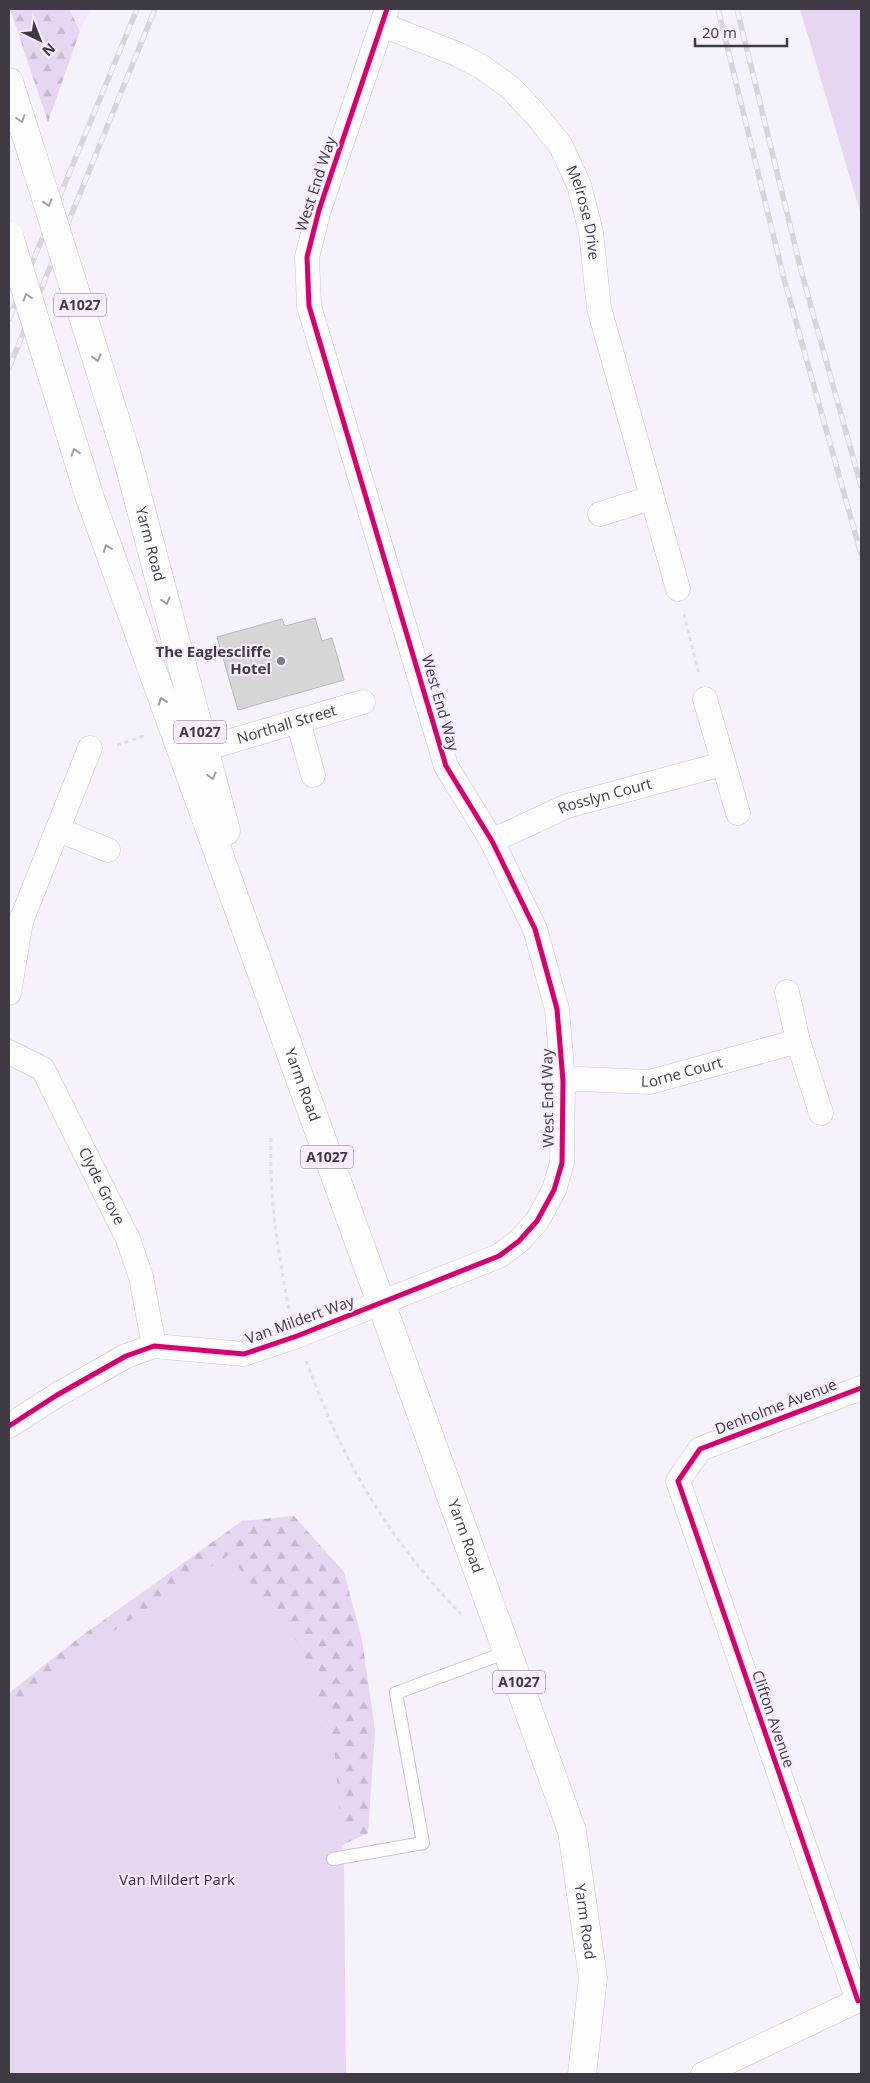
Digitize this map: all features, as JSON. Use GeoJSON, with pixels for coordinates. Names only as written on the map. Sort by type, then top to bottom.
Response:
{"type":"FeatureCollection","features":[{"type":"Feature","properties":{"kind":"main road","name":"Yarm Road"},"geometry":{"type":"LineString","coordinates":[[9,82],[126,453],[193,752]]}},
{"type":"Feature","properties":{"kind":"main road","name":"Yarm Road"},"geometry":{"type":"LineString","coordinates":[[9,236],[90,498],[193,752],[274,1010],[572,1831],[593,1978],[582,2074]]}},
{"type":"Feature","properties":{"kind":"street","name":"Melrose Drive"},"geometry":{"type":"LineString","coordinates":[[384,17],[482,67],[511,88],[561,146],[579,185],[591,232],[599,308],[678,589]]}},
{"type":"Feature","properties":{"kind":"street","name":"West End Way"},"geometry":{"type":"LineString","coordinates":[[380,1304],[499,1256],[519,1241],[538,1221],[554,1190],[562,1163],[564,1081],[556,1009],[535,929],[492,841],[446,766],[309,306],[307,258],[319,210],[384,17]]}},
{"type":"Feature","properties":{"kind":"street"},"geometry":{"type":"LineString","coordinates":[[600,514],[651,498]]}},
{"type":"Feature","properties":{"kind":"street"},"geometry":{"type":"LineString","coordinates":[[705,699],[738,814]]}},
{"type":"Feature","properties":{"kind":"street","name":"Northall Street"},"geometry":{"type":"LineString","coordinates":[[193,752],[363,702]]}},
{"type":"Feature","properties":{"kind":"street"},"geometry":{"type":"LineString","coordinates":[[298,721],[313,775]]}},
{"type":"Feature","properties":{"kind":"street"},"geometry":{"type":"LineString","coordinates":[[9,993],[21,921],[59,830],[100,747]]}},
{"type":"Feature","properties":{"kind":"street","name":"Rosslyn Court"},"geometry":{"type":"LineString","coordinates":[[492,841],[567,806],[723,764]]}},
{"type":"Feature","properties":{"kind":"street"},"geometry":{"type":"LineString","coordinates":[[59,830],[108,850]]}},
{"type":"Feature","properties":{"kind":"street"},"geometry":{"type":"LineString","coordinates":[[787,992],[798,1041],[821,1113]]}},
{"type":"Feature","properties":{"kind":"street","name":"Lorne Court"},"geometry":{"type":"LineString","coordinates":[[564,1081],[580,1079],[650,1082],[798,1041]]}},
{"type":"Feature","properties":{"kind":"street","name":"Clyde Grove"},"geometry":{"type":"LineString","coordinates":[[9,1052],[43,1069],[128,1239],[141,1277],[154,1346]]}},
{"type":"Feature","properties":{"kind":"street","name":"Van Mildert Way"},"geometry":{"type":"LineString","coordinates":[[9,1426],[57,1395],[126,1356],[154,1346],[244,1354],[380,1304]]}},
{"type":"Feature","properties":{"kind":"street","name":"Denholme Avenue"},"geometry":{"type":"LineString","coordinates":[[700,1449],[861,1388]]}},
{"type":"Feature","properties":{"kind":"street","name":"Clifton Avenue"},"geometry":{"type":"LineString","coordinates":[[700,1449],[678,1481],[859,2000]]}},
{"type":"Feature","properties":{"kind":"street"},"geometry":{"type":"LineString","coordinates":[[703,2074],[859,2000]]}},
{"type":"Feature","properties":{"kind":"lane"},"geometry":{"type":"LineString","coordinates":[[333,1859],[424,1843],[396,1692],[508,1652]]}},
{"type":"Feature","properties":{"kind":"path"},"geometry":{"type":"LineString","coordinates":[[678,589],[705,699]]}},
{"type":"Feature","properties":{"kind":"path"},"geometry":{"type":"LineString","coordinates":[[100,747],[146,736]]}},
{"type":"Feature","properties":{"kind":"path"},"geometry":{"type":"LineString","coordinates":[[271,1138],[270,1182],[275,1233],[290,1318]]}},
{"type":"Feature","properties":{"kind":"path"},"geometry":{"type":"LineString","coordinates":[[304,1356],[340,1442],[363,1486],[419,1567],[465,1618]]}},
{"type":"Feature","properties":{"kind":"shaded area"},"geometry":{"type":"Polygon","coordinates":[[[69,9],[90,9],[80,31],[69,9]]]}},
{"type":"Feature","properties":{"kind":"green space"},"geometry":{"type":"Polygon","coordinates":[[[10,9],[69,9],[80,31],[48,122],[10,9]]]}},
{"type":"Feature","properties":{"kind":"green space"},"geometry":{"type":"Polygon","coordinates":[[[800,9],[861,9],[861,215],[800,9]]]}},
{"type":"Feature","properties":{"kind":"green space"},"geometry":{"type":"Polygon","coordinates":[[[294,1516],[344,1572],[362,1640],[375,1730],[368,1833],[330,1851],[9,1747],[9,1693],[80,1637],[242,1521],[294,1516]]]}},
{"type":"Feature","properties":{"kind":"green space","name":"Van Mildert Park"},"geometry":{"type":"Polygon","coordinates":[[[229,1555],[303,1650],[334,1744],[344,1868],[346,2074],[9,2074],[9,1707],[95,1643],[229,1555]]]}},
{"type":"Feature","properties":{"kind":"building","name":"The Eaglescliffe Hotel"},"geometry":{"type":"Polygon","coordinates":[[[315,618],[322,641],[332,638],[344,680],[238,710],[217,637],[282,619],[285,626],[315,618]]]}},
{"type":"Feature","properties":{"kind":"railway"},"geometry":{"type":"LineString","coordinates":[[9,319],[137,9]]}},
{"type":"Feature","properties":{"kind":"railway"},"geometry":{"type":"LineString","coordinates":[[9,368],[155,9]]}},
{"type":"Feature","properties":{"kind":"railway"},"geometry":{"type":"LineString","coordinates":[[718,9],[784,279],[861,554]]}},
{"type":"Feature","properties":{"kind":"railway"},"geometry":{"type":"LineString","coordinates":[[737,9],[802,274],[861,486]]}},
{"type":"Feature","properties":{"kind":"cycle path"},"geometry":{"type":"LineString","coordinates":[[9,1426],[57,1395],[126,1356],[154,1346],[244,1354],[297,1336],[499,1256],[519,1241],[537,1221],[554,1190],[562,1163],[563,1081],[557,1009],[535,929],[492,841],[446,766],[309,306],[307,257],[319,210],[387,9]]}},
{"type":"Feature","properties":{"kind":"cycle path"},"geometry":{"type":"LineString","coordinates":[[858,2001],[678,1481],[700,1449],[861,1388]]}},
{"type":"Feature","properties":{"kind":"place","name":"The Eaglescliffe Hotel"},"geometry":{"type":"Point","coordinates":[281,661]}}]}
